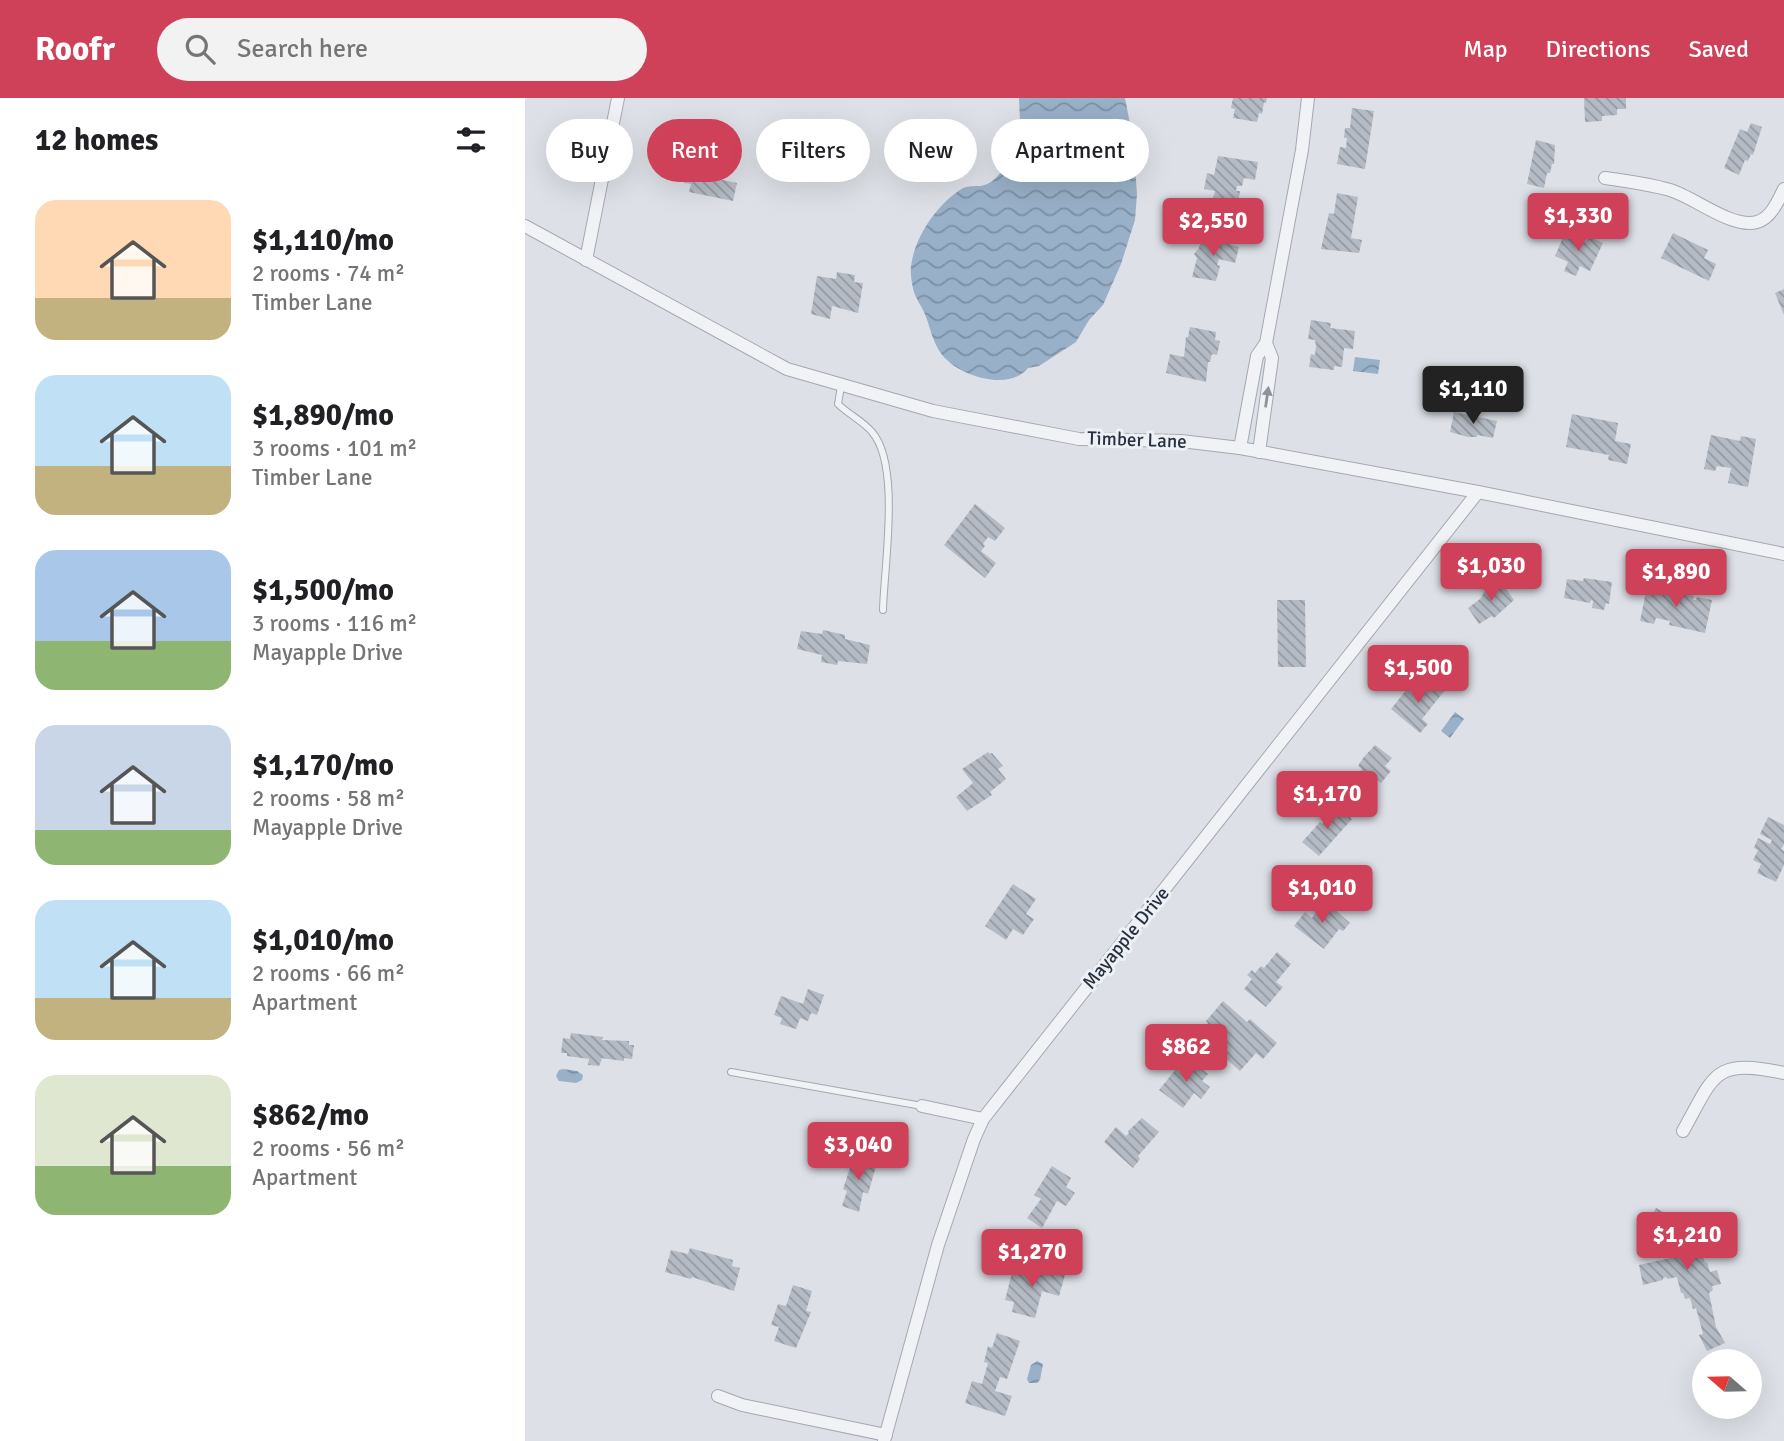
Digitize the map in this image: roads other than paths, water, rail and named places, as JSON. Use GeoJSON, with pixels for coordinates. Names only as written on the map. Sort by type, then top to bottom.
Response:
{"type":"FeatureCollection","features":[{"type":"Feature","properties":{"kind":"street"},"geometry":{"type":"LineString","coordinates":[[586,260],[618,98]]}},
{"type":"Feature","properties":{"kind":"street"},"geometry":{"type":"LineString","coordinates":[[1240,448],[1257,356],[1266,343],[1302,150],[1308,98]]}},
{"type":"Feature","properties":{"kind":"street"},"geometry":{"type":"LineString","coordinates":[[1605,178],[1672,191],[1724,216],[1748,223],[1757,222],[1771,213],[1784,189]]}},
{"type":"Feature","properties":{"kind":"street","name":"Timber Lane"},"geometry":{"type":"LineString","coordinates":[[525,226],[787,369],[933,411],[1079,439],[1181,441],[1240,448],[1478,492],[1784,554]]}},
{"type":"Feature","properties":{"kind":"street"},"geometry":{"type":"LineString","coordinates":[[1259,452],[1272,358],[1266,343]]}},
{"type":"Feature","properties":{"kind":"street","name":"Mayapple Drive"},"geometry":{"type":"LineString","coordinates":[[885,1438],[938,1245],[983,1119],[1478,492]]}},
{"type":"Feature","properties":{"kind":"street"},"geometry":{"type":"LineString","coordinates":[[1683,1131],[1711,1080],[1727,1069],[1752,1066],[1784,1073]]}},
{"type":"Feature","properties":{"kind":"street"},"geometry":{"type":"LineString","coordinates":[[922,1105],[983,1119]]}},
{"type":"Feature","properties":{"kind":"street"},"geometry":{"type":"LineString","coordinates":[[718,1396],[742,1405],[885,1438]]}},
{"type":"Feature","properties":{"kind":"lane"},"geometry":{"type":"LineString","coordinates":[[841,386],[838,404],[872,432],[882,453],[888,480],[883,610]]}},
{"type":"Feature","properties":{"kind":"lane"},"geometry":{"type":"LineString","coordinates":[[731,1072],[922,1105]]}},
{"type":"Feature","properties":{"kind":"water"},"geometry":{"type":"Polygon","coordinates":[[[1019,98],[1125,98],[1129,119],[1020,119],[1019,98]]]}},
{"type":"Feature","properties":{"kind":"water"},"geometry":{"type":"Polygon","coordinates":[[[1136,182],[1137,194],[1135,220],[1121,264],[1103,305],[1089,320],[1076,342],[1039,366],[1028,368],[1010,379],[999,380],[963,371],[942,354],[915,295],[911,269],[922,232],[944,203],[963,188],[989,183],[1136,182]]]}},
{"type":"Feature","properties":{"kind":"water"},"geometry":{"type":"Polygon","coordinates":[[[1355,357],[1380,360],[1378,374],[1353,371],[1355,357]]]}},
{"type":"Feature","properties":{"kind":"water"},"geometry":{"type":"Polygon","coordinates":[[[1455,712],[1464,719],[1450,738],[1441,731],[1455,712]]]}},
{"type":"Feature","properties":{"kind":"water"},"geometry":{"type":"Polygon","coordinates":[[[559,1070],[577,1071],[583,1075],[582,1080],[576,1083],[559,1081],[556,1076],[559,1070]]]}},
{"type":"Feature","properties":{"kind":"water"},"geometry":{"type":"Polygon","coordinates":[[[1037,1361],[1043,1364],[1040,1380],[1037,1383],[1029,1383],[1027,1379],[1031,1365],[1037,1361]]]}}]}
